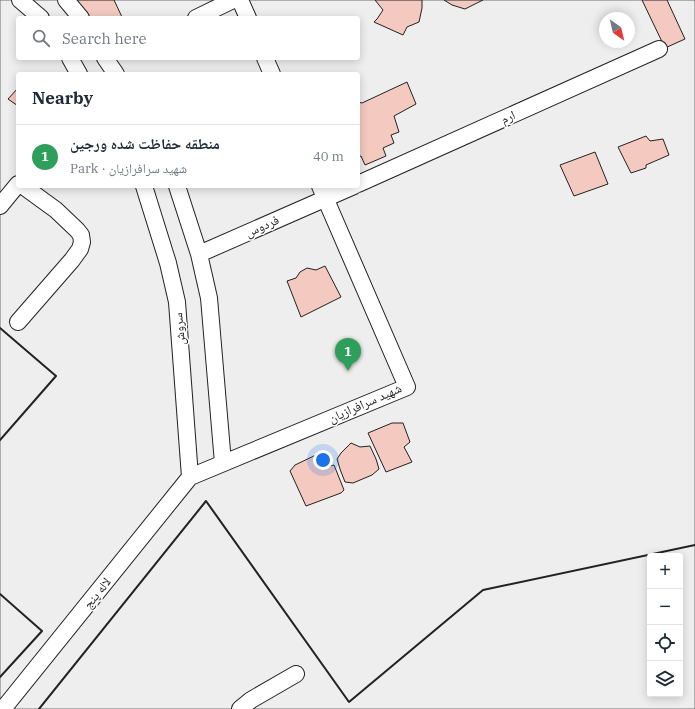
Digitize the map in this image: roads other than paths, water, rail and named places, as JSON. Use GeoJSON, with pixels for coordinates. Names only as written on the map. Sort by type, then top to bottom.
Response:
{"type":"FeatureCollection","features":[{"type":"Feature","properties":{"kind":"street"},"geometry":{"type":"LineString","coordinates":[[20,0],[39,16]]}},
{"type":"Feature","properties":{"kind":"street"},"geometry":{"type":"LineString","coordinates":[[66,0],[78,16]]}},
{"type":"Feature","properties":{"kind":"street"},"geometry":{"type":"LineString","coordinates":[[200,16],[233,0]]}},
{"type":"Feature","properties":{"kind":"street"},"geometry":{"type":"LineString","coordinates":[[240,0],[247,16]]}},
{"type":"Feature","properties":{"kind":"street","name":"ارم"},"geometry":{"type":"LineString","coordinates":[[360,183],[658,49]]}},
{"type":"Feature","properties":{"kind":"street"},"geometry":{"type":"LineString","coordinates":[[71,60],[78,72]]}},
{"type":"Feature","properties":{"kind":"street"},"geometry":{"type":"LineString","coordinates":[[266,60],[271,72]]}},
{"type":"Feature","properties":{"kind":"street"},"geometry":{"type":"LineString","coordinates":[[0,206],[16,186]]}},
{"type":"Feature","properties":{"kind":"street"},"geometry":{"type":"LineString","coordinates":[[18,322],[72,260],[80,249],[82,242],[81,235],[77,230],[56,210],[26,188]]}},
{"type":"Feature","properties":{"kind":"street","name":"سروش"},"geometry":{"type":"LineString","coordinates":[[145,188],[168,263],[176,302],[190,477]]}},
{"type":"Feature","properties":{"kind":"street"},"geometry":{"type":"LineString","coordinates":[[178,188],[199,254],[209,298],[223,463]]}},
{"type":"Feature","properties":{"kind":"street"},"geometry":{"type":"LineString","coordinates":[[323,192],[344,188]]}},
{"type":"Feature","properties":{"kind":"street","name":"شهید سرافرازیان"},"geometry":{"type":"LineString","coordinates":[[190,477],[407,387],[323,192]]}},
{"type":"Feature","properties":{"kind":"street","name":"فردوس"},"geometry":{"type":"LineString","coordinates":[[199,254],[323,192]]}},
{"type":"Feature","properties":{"kind":"street","name":"لاله پنج"},"geometry":{"type":"LineString","coordinates":[[3,709],[190,477]]}},
{"type":"Feature","properties":{"kind":"street"},"geometry":{"type":"LineString","coordinates":[[240,709],[252,700],[296,674]]}},
{"type":"Feature","properties":{"kind":"place","name":"منطقه حفاظت شده ورجین"},"geometry":{"type":"Point","coordinates":[348,371]}}]}
